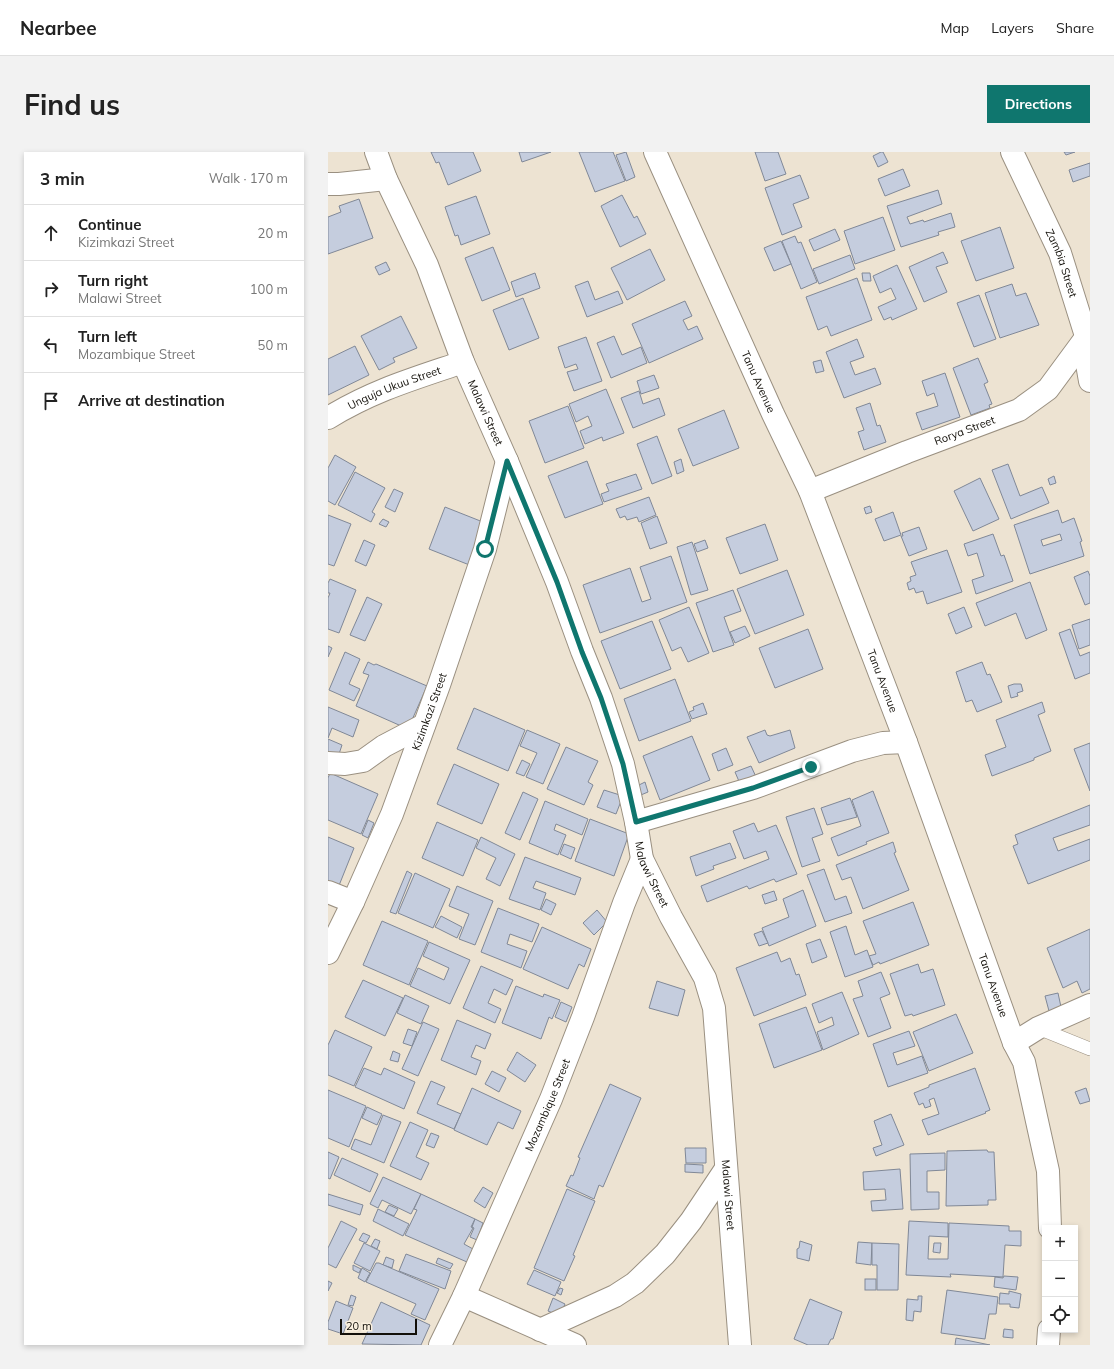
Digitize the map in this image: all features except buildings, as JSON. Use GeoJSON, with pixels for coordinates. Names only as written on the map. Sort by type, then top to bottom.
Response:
{"type":"FeatureCollection","features":[{"type":"Feature","properties":{"kind":"street","name":"Malawi Street"},"geometry":{"type":"LineString","coordinates":[[376,152],[386,178],[427,265],[463,362],[507,461],[557,582],[582,652],[601,698],[623,764],[636,822],[642,859],[658,893],[706,978],[714,1008],[725,1170],[740,1345]]}},
{"type":"Feature","properties":{"kind":"street","name":"Tanu Avenue"},"geometry":{"type":"LineString","coordinates":[[655,152],[773,414],[810,491],[906,742],[1014,1043],[1024,1062],[1048,1170],[1050,1225]]}},
{"type":"Feature","properties":{"kind":"street","name":"Zambia Street"},"geometry":{"type":"LineString","coordinates":[[1012,152],[1060,253],[1088,334],[1086,358],[1090,381]]}},
{"type":"Feature","properties":{"kind":"street"},"geometry":{"type":"LineString","coordinates":[[328,184],[386,178]]}},
{"type":"Feature","properties":{"kind":"street","name":"Rorya Street"},"geometry":{"type":"LineString","coordinates":[[810,491],[907,452],[1019,410],[1048,389],[1088,334]]}},
{"type":"Feature","properties":{"kind":"street","name":"Unguja Ukuu Street"},"geometry":{"type":"LineString","coordinates":[[328,418],[352,403],[373,393],[406,380],[463,362]]}},
{"type":"Feature","properties":{"kind":"street","name":"Kizimkazi Street"},"geometry":{"type":"LineString","coordinates":[[328,954],[392,814],[485,549],[507,461]]}},
{"type":"Feature","properties":{"kind":"street"},"geometry":{"type":"LineString","coordinates":[[328,763],[345,764],[363,761],[384,746],[424,725]]}},
{"type":"Feature","properties":{"kind":"street"},"geometry":{"type":"LineString","coordinates":[[636,822],[766,784],[852,751],[883,743],[906,742]]}},
{"type":"Feature","properties":{"kind":"street","name":"Mozambique Street"},"geometry":{"type":"LineString","coordinates":[[440,1345],[464,1296],[551,1099],[583,1017],[624,903],[642,859]]}},
{"type":"Feature","properties":{"kind":"street"},"geometry":{"type":"LineString","coordinates":[[328,892],[353,902]]}},
{"type":"Feature","properties":{"kind":"street"},"geometry":{"type":"LineString","coordinates":[[1014,1043],[1038,1028],[1090,1005]]}},
{"type":"Feature","properties":{"kind":"street"},"geometry":{"type":"LineString","coordinates":[[540,1330],[615,1296],[636,1283],[665,1254],[691,1221],[725,1170]]}},
{"type":"Feature","properties":{"kind":"street"},"geometry":{"type":"LineString","coordinates":[[464,1296],[575,1345]]}},
{"type":"Feature","properties":{"kind":"street"},"geometry":{"type":"LineString","coordinates":[[1048,1345],[1049,1333]]}},
{"type":"Feature","properties":{"kind":"lane"},"geometry":{"type":"LineString","coordinates":[[1038,1028],[1090,1049]]}},
{"type":"Feature","properties":{"kind":"route"},"geometry":{"type":"LineString","coordinates":[[485,549],[507,461],[557,582],[582,652],[601,698],[623,764],[636,822],[753,788],[811,767]]}}]}
